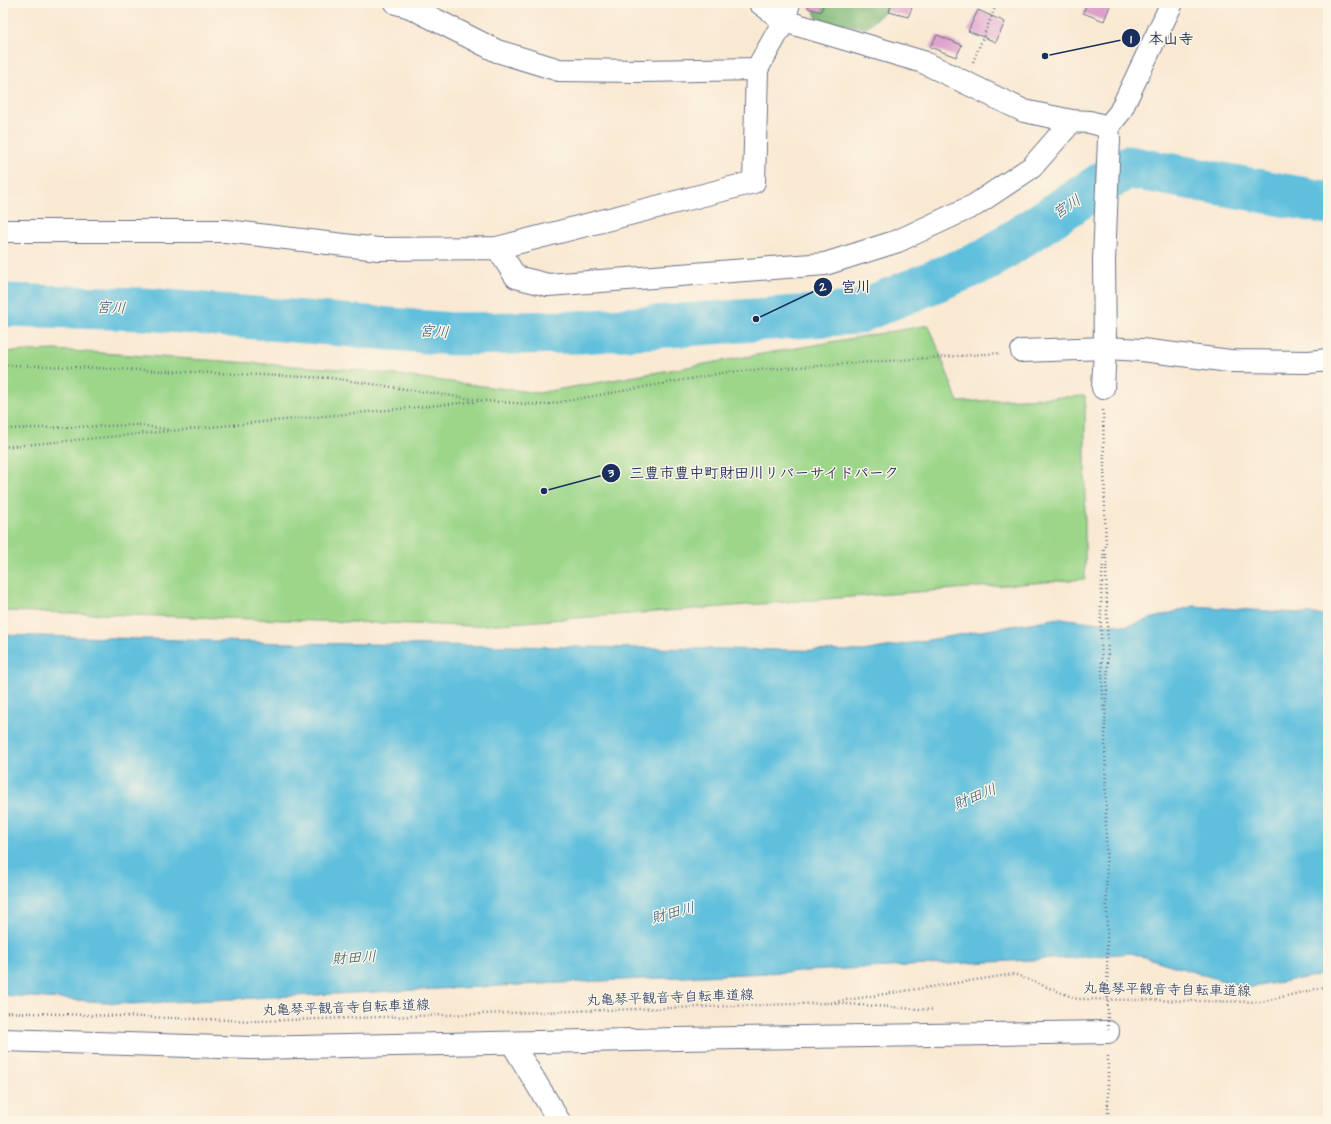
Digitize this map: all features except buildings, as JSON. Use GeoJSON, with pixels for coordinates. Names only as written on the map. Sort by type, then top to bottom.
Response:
{"type":"FeatureCollection","features":[{"type":"Feature","properties":{"kind":"street"},"geometry":{"type":"LineString","coordinates":[[396,3],[410,7],[497,51],[559,70],[643,72],[757,69]]}},
{"type":"Feature","properties":{"kind":"street"},"geometry":{"type":"LineString","coordinates":[[760,3],[923,62],[1024,111],[1072,121],[1090,122],[1109,133]]}},
{"type":"Feature","properties":{"kind":"street"},"geometry":{"type":"LineString","coordinates":[[1103,388],[1105,348],[1104,260],[1109,133],[1172,3]]}},
{"type":"Feature","properties":{"kind":"street"},"geometry":{"type":"LineString","coordinates":[[3,231],[226,231],[378,249],[497,248],[754,182],[757,69],[786,12]]}},
{"type":"Feature","properties":{"kind":"street"},"geometry":{"type":"LineString","coordinates":[[497,248],[516,277],[548,285],[825,264],[898,241],[976,205],[1032,167],[1072,121]]}},
{"type":"Feature","properties":{"kind":"street"},"geometry":{"type":"LineString","coordinates":[[1022,351],[1105,348],[1142,350],[1230,361],[1309,362],[1328,360]]}},
{"type":"Feature","properties":{"kind":"street"},"geometry":{"type":"LineString","coordinates":[[3,1040],[251,1048],[686,1039],[1108,1036]]}},
{"type":"Feature","properties":{"kind":"street"},"geometry":{"type":"LineString","coordinates":[[512,1043],[559,1121]]}},
{"type":"Feature","properties":{"kind":"path"},"geometry":{"type":"LineString","coordinates":[[964,83],[997,3]]}},
{"type":"Feature","properties":{"kind":"path"},"geometry":{"type":"LineString","coordinates":[[3,365],[331,378],[486,401],[544,405],[728,372],[1022,351]]}},
{"type":"Feature","properties":{"kind":"path"},"geometry":{"type":"LineString","coordinates":[[1103,388],[1108,664],[1105,725]]}},
{"type":"Feature","properties":{"kind":"path"},"geometry":{"type":"LineString","coordinates":[[3,447],[486,401]]}},
{"type":"Feature","properties":{"kind":"path"},"geometry":{"type":"LineString","coordinates":[[3,429],[139,426],[174,430]]}},
{"type":"Feature","properties":{"kind":"path"},"geometry":{"type":"LineString","coordinates":[[1105,539],[1101,585],[1101,664],[1105,725],[1108,1036]]}},
{"type":"Feature","properties":{"kind":"path","name":"丸亀琴平観音寺自転車道線"},"geometry":{"type":"LineString","coordinates":[[3,1012],[256,1021],[827,1003],[1014,974],[1077,999],[1261,1002],[1328,986]]}},
{"type":"Feature","properties":{"kind":"path"},"geometry":{"type":"LineString","coordinates":[[1108,1054],[1108,1121]]}},
{"type":"Feature","properties":{"kind":"green space"},"geometry":{"type":"Polygon","coordinates":[[[811,3],[896,3],[865,28],[817,19],[811,3]]]}},
{"type":"Feature","properties":{"kind":"green space"},"geometry":{"type":"Polygon","coordinates":[[[929,325],[958,402],[1085,396],[1085,579],[473,626],[3,611],[3,352],[55,350],[356,370],[538,393],[929,325]]]}},
{"type":"Feature","properties":{"kind":"water","name":"財田川"},"geometry":{"type":"Polygon","coordinates":[[[1194,606],[1328,615],[1328,974],[1247,988],[1131,953],[1072,958],[131,1004],[3,995],[3,635],[290,643],[863,651],[1059,618],[1126,626],[1194,606]]]}},
{"type":"Feature","properties":{"kind":"waterway","name":"宮川"},"geometry":{"type":"LineString","coordinates":[[3,305],[144,309],[452,334],[580,332],[856,313],[984,261],[1127,167],[1328,203]]}},
{"type":"Feature","properties":{"kind":"place","name":"本山寺"},"geometry":{"type":"Point","coordinates":[1045,56]}},
{"type":"Feature","properties":{"kind":"place","name":"宮川"},"geometry":{"type":"Point","coordinates":[756,319]}},
{"type":"Feature","properties":{"kind":"place","name":"三豊市豊中町財田川リバーサイドパーク"},"geometry":{"type":"Point","coordinates":[544,491]}}]}
